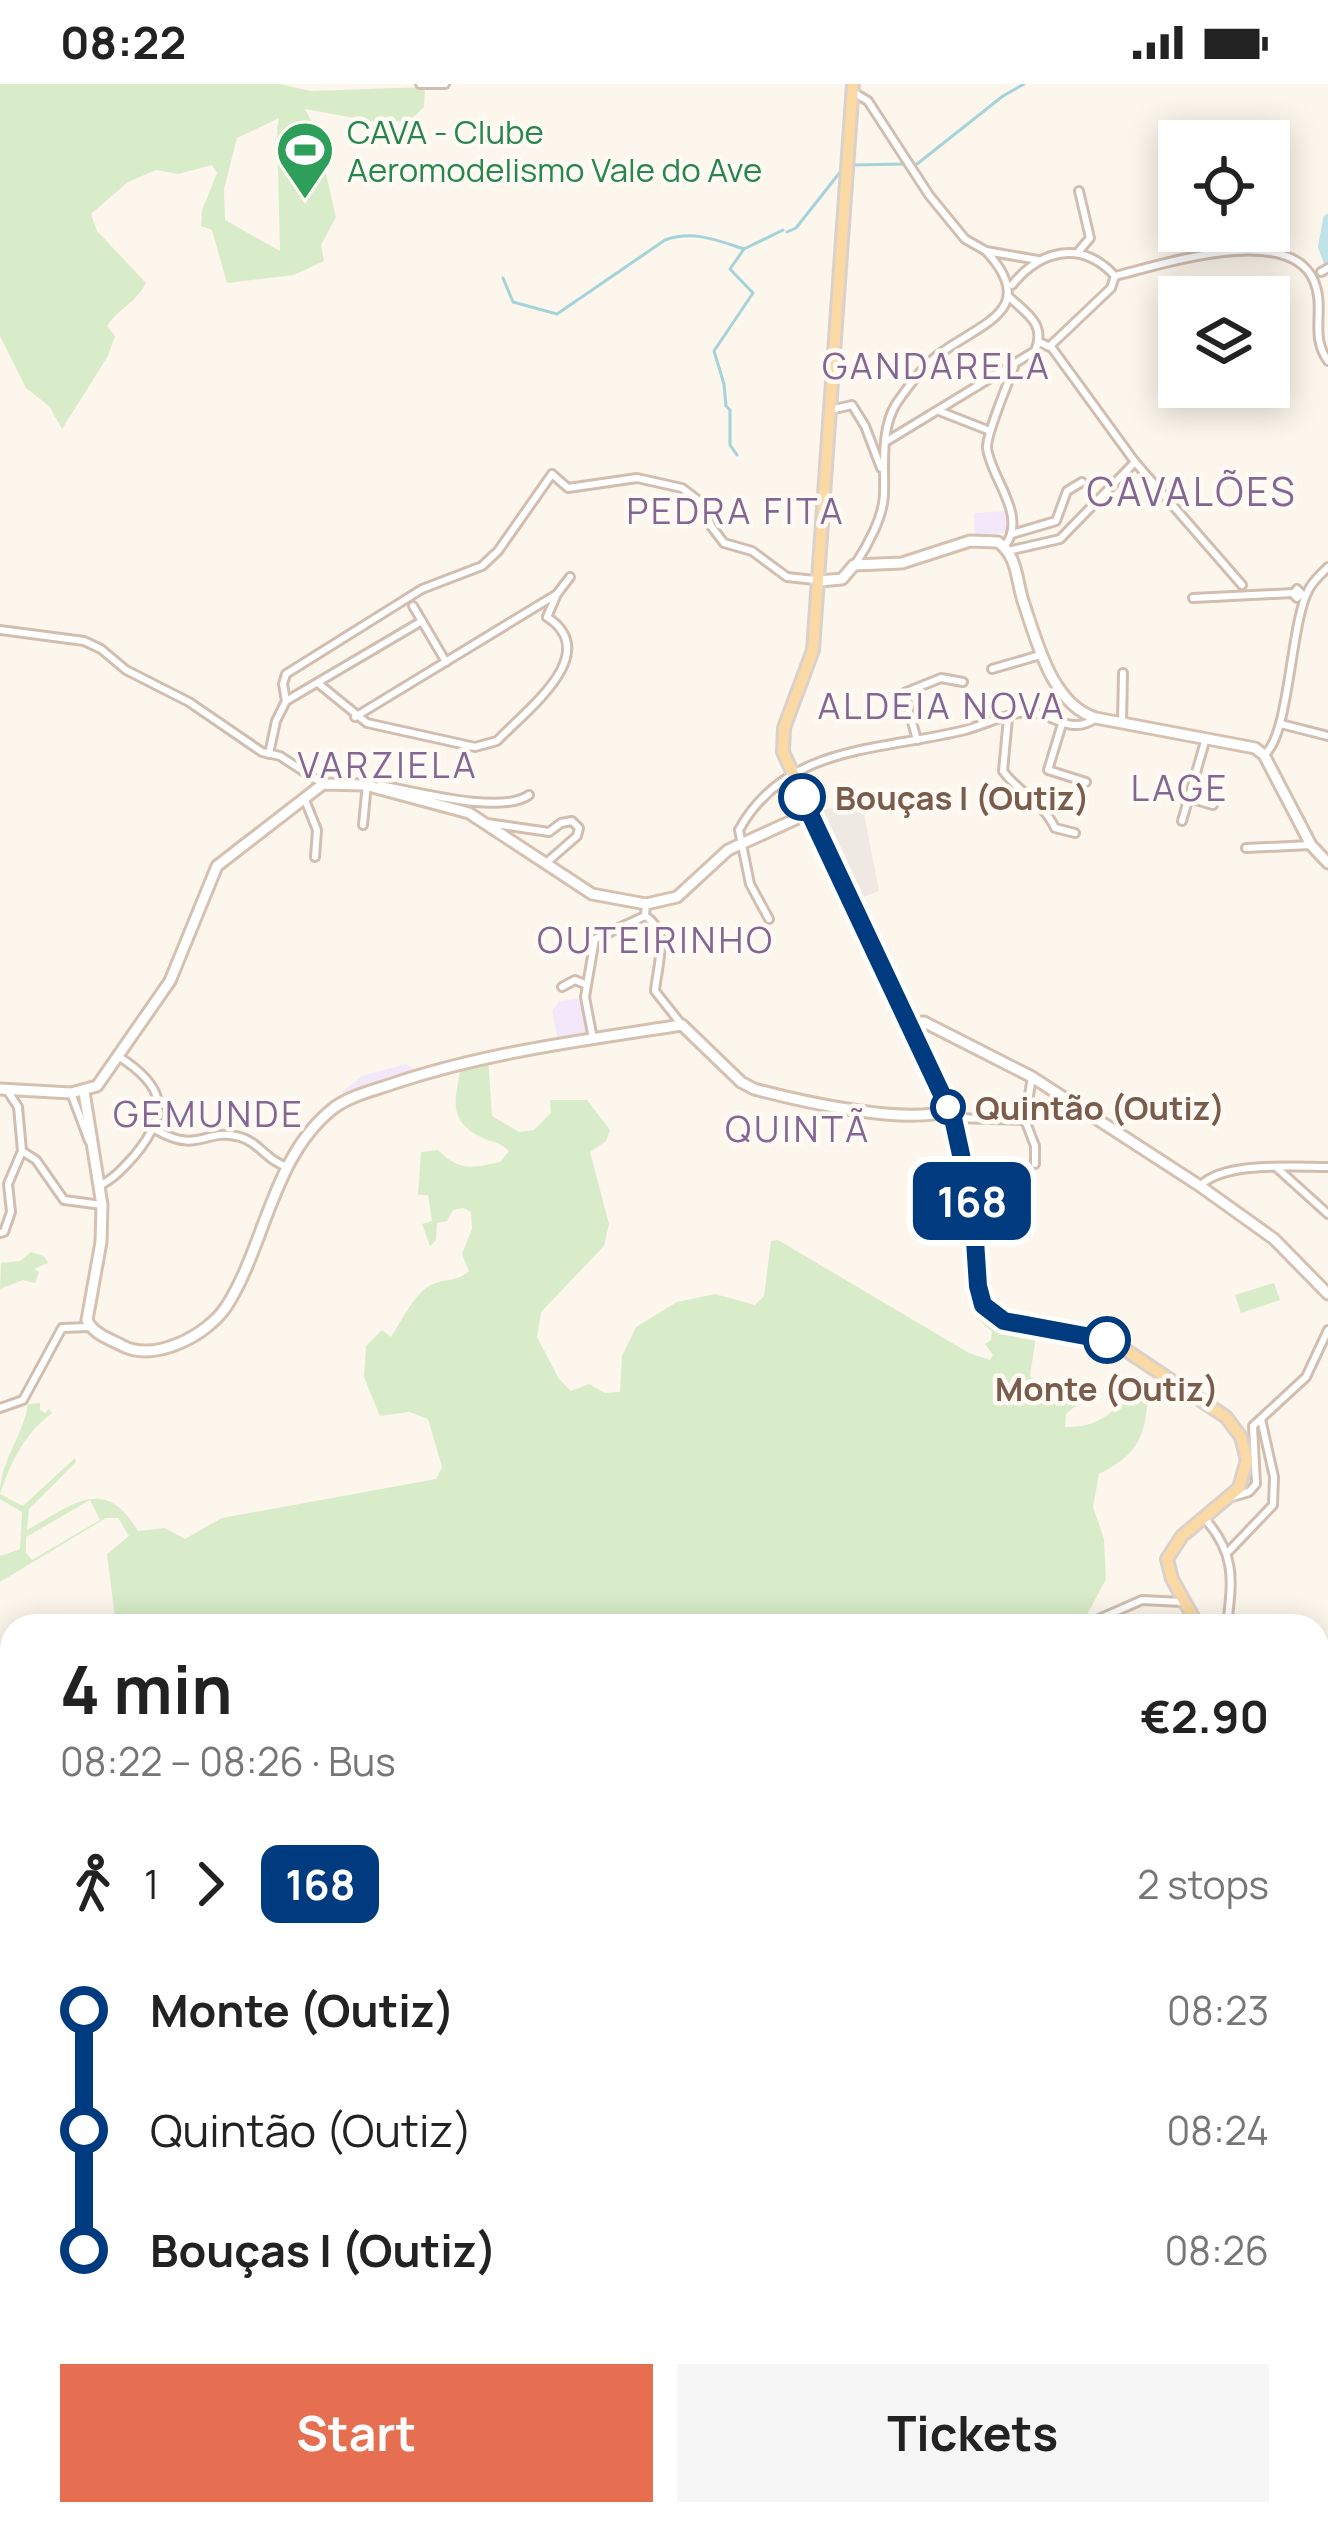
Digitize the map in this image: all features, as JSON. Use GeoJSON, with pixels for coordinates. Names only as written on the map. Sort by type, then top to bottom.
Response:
{"type":"FeatureCollection","features":[{"type":"Feature","properties":{"kind":"main road"},"geometry":{"type":"LineString","coordinates":[[853,88],[811,662],[783,736],[783,752],[805,814],[951,1114],[973,1210],[978,1286],[985,1308],[1004,1321],[1109,1341],[1226,1417],[1242,1439],[1247,1460],[1243,1482],[1232,1497],[1172,1546],[1167,1559],[1170,1575],[1191,1614]]}},
{"type":"Feature","properties":{"kind":"street"},"geometry":{"type":"LineString","coordinates":[[420,84],[445,84]]}},
{"type":"Feature","properties":{"kind":"street"},"geometry":{"type":"LineString","coordinates":[[853,88],[872,106],[929,195],[965,239],[986,250],[1038,260],[1079,251],[1090,238],[1079,191]]}},
{"type":"Feature","properties":{"kind":"street"},"geometry":{"type":"LineString","coordinates":[[887,441],[1035,351],[1039,342],[1035,320],[1010,291],[986,250]]}},
{"type":"Feature","properties":{"kind":"street"},"geometry":{"type":"LineString","coordinates":[[1115,276],[1223,250],[1271,252],[1288,258],[1313,276],[1318,294],[1316,334],[1328,361]]}},
{"type":"Feature","properties":{"kind":"street"},"geometry":{"type":"LineString","coordinates":[[1079,251],[1115,276]]}},
{"type":"Feature","properties":{"kind":"street"},"geometry":{"type":"LineString","coordinates":[[286,701],[286,674],[422,589],[482,566],[498,551],[552,474],[568,488],[637,478],[682,488],[703,504],[724,543],[752,551],[787,578],[842,579],[866,548],[883,504],[882,468],[894,408],[935,357],[998,317],[1010,291],[1038,260]]}},
{"type":"Feature","properties":{"kind":"street"},"geometry":{"type":"LineString","coordinates":[[1050,346],[1111,288],[1115,276]]}},
{"type":"Feature","properties":{"kind":"street"},"geometry":{"type":"LineString","coordinates":[[1039,342],[1050,346],[1135,462],[1242,585]]}},
{"type":"Feature","properties":{"kind":"street"},"geometry":{"type":"LineString","coordinates":[[1015,363],[987,449],[1010,509],[1012,534],[1007,549],[1063,698],[1074,709],[1096,718],[1255,748],[1264,755],[1311,845],[1328,863]]}},
{"type":"Feature","properties":{"kind":"street"},"geometry":{"type":"LineString","coordinates":[[830,410],[852,405],[882,468]]}},
{"type":"Feature","properties":{"kind":"street"},"geometry":{"type":"LineString","coordinates":[[939,410],[990,430]]}},
{"type":"Feature","properties":{"kind":"street"},"geometry":{"type":"LineString","coordinates":[[854,565],[920,560],[970,541],[987,539],[1007,549],[1060,539],[1135,462]]}},
{"type":"Feature","properties":{"kind":"street"},"geometry":{"type":"LineString","coordinates":[[1012,534],[1055,520],[1067,491],[1082,482]]}},
{"type":"Feature","properties":{"kind":"street"},"geometry":{"type":"LineString","coordinates":[[1192,598],[1300,594],[1324,578],[1328,567]]}},
{"type":"Feature","properties":{"kind":"street"},"geometry":{"type":"LineString","coordinates":[[547,617],[570,577]]}},
{"type":"Feature","properties":{"kind":"street"},"geometry":{"type":"LineString","coordinates":[[355,717],[557,594]]}},
{"type":"Feature","properties":{"kind":"street"},"geometry":{"type":"LineString","coordinates":[[1264,755],[1272,749],[1281,724],[1300,594]]}},
{"type":"Feature","properties":{"kind":"street"},"geometry":{"type":"LineString","coordinates":[[413,606],[446,662]]}},
{"type":"Feature","properties":{"kind":"street"},"geometry":{"type":"LineString","coordinates":[[319,683],[367,723],[475,747],[497,742],[564,670],[568,644],[558,625],[547,617],[522,616]]}},
{"type":"Feature","properties":{"kind":"street"},"geometry":{"type":"LineString","coordinates":[[269,754],[286,701],[422,621]]}},
{"type":"Feature","properties":{"kind":"street"},"geometry":{"type":"LineString","coordinates":[[0,630],[84,641],[323,784],[512,803],[529,795]]}},
{"type":"Feature","properties":{"kind":"street"},"geometry":{"type":"LineString","coordinates":[[992,669],[1044,654]]}},
{"type":"Feature","properties":{"kind":"street"},"geometry":{"type":"LineString","coordinates":[[1122,721],[1123,673]]}},
{"type":"Feature","properties":{"kind":"street"},"geometry":{"type":"LineString","coordinates":[[917,740],[904,692],[940,678],[963,682]]}},
{"type":"Feature","properties":{"kind":"street"},"geometry":{"type":"LineString","coordinates":[[769,919],[737,847],[741,825],[780,779],[840,754],[1027,712],[1073,727],[1096,718]]}},
{"type":"Feature","properties":{"kind":"street"},"geometry":{"type":"LineString","coordinates":[[1008,718],[1004,771],[1013,784],[1041,803],[1055,828],[1075,833]]}},
{"type":"Feature","properties":{"kind":"street"},"geometry":{"type":"LineString","coordinates":[[1062,724],[1048,770],[1086,782]]}},
{"type":"Feature","properties":{"kind":"street"},"geometry":{"type":"LineString","coordinates":[[1281,724],[1328,736]]}},
{"type":"Feature","properties":{"kind":"street"},"geometry":{"type":"LineString","coordinates":[[1182,821],[1206,736]]}},
{"type":"Feature","properties":{"kind":"street"},"geometry":{"type":"LineString","coordinates":[[3,1090],[71,1093],[97,1086],[170,981],[217,866],[323,784]]}},
{"type":"Feature","properties":{"kind":"street"},"geometry":{"type":"LineString","coordinates":[[365,785],[469,813],[592,894],[645,910],[657,926],[661,946],[655,991],[682,1025],[754,1089],[902,1116],[1025,1120]]}},
{"type":"Feature","properties":{"kind":"street"},"geometry":{"type":"LineString","coordinates":[[363,824],[365,785]]}},
{"type":"Feature","properties":{"kind":"street"},"geometry":{"type":"LineString","coordinates":[[1165,791],[1213,805]]}},
{"type":"Feature","properties":{"kind":"street"},"geometry":{"type":"LineString","coordinates":[[303,797],[317,830],[316,857]]}},
{"type":"Feature","properties":{"kind":"street"},"geometry":{"type":"LineString","coordinates":[[593,1039],[585,997],[595,939],[677,897],[737,847],[805,814]]}},
{"type":"Feature","properties":{"kind":"street"},"geometry":{"type":"LineString","coordinates":[[487,823],[549,832],[572,821],[579,828],[577,836],[546,863]]}},
{"type":"Feature","properties":{"kind":"street"},"geometry":{"type":"LineString","coordinates":[[1246,848],[1311,845]]}},
{"type":"Feature","properties":{"kind":"street"},"geometry":{"type":"LineString","coordinates":[[562,987],[575,980],[587,985]]}},
{"type":"Feature","properties":{"kind":"street"},"geometry":{"type":"LineString","coordinates":[[909,1023],[924,1022],[1032,1077],[1274,1239],[1328,1294]]}},
{"type":"Feature","properties":{"kind":"street"},"geometry":{"type":"LineString","coordinates":[[0,1408],[23,1400],[62,1328],[88,1327],[137,1353],[151,1354],[202,1330],[225,1308],[288,1167],[329,1114],[350,1099],[466,1060],[682,1025]]}},
{"type":"Feature","properties":{"kind":"street"},"geometry":{"type":"LineString","coordinates":[[99,1186],[125,1166],[156,1130],[156,1089],[118,1056]]}},
{"type":"Feature","properties":{"kind":"street"},"geometry":{"type":"LineString","coordinates":[[1032,1077],[1025,1120],[1035,1146],[1035,1164]]}},
{"type":"Feature","properties":{"kind":"street"},"geometry":{"type":"LineString","coordinates":[[0,1233],[11,1212],[8,1184],[22,1150],[18,1107],[3,1090]]}},
{"type":"Feature","properties":{"kind":"street"},"geometry":{"type":"LineString","coordinates":[[84,1092],[102,1205],[88,1327]]}},
{"type":"Feature","properties":{"kind":"street"},"geometry":{"type":"LineString","coordinates":[[71,1093],[94,1148]]}},
{"type":"Feature","properties":{"kind":"street"},"geometry":{"type":"LineString","coordinates":[[156,1130],[184,1143],[236,1136],[247,1139],[274,1164],[288,1167]]}},
{"type":"Feature","properties":{"kind":"street"},"geometry":{"type":"LineString","coordinates":[[22,1150],[36,1160],[64,1200],[102,1205]]}},
{"type":"Feature","properties":{"kind":"street"},"geometry":{"type":"LineString","coordinates":[[1276,1167],[1328,1214]]}},
{"type":"Feature","properties":{"kind":"street"},"geometry":{"type":"LineString","coordinates":[[1200,1186],[1220,1174],[1328,1167]]}},
{"type":"Feature","properties":{"kind":"street"},"geometry":{"type":"LineString","coordinates":[[1232,1497],[1249,1492],[1256,1484],[1253,1426],[1306,1378],[1328,1330]]}},
{"type":"Feature","properties":{"kind":"street"},"geometry":{"type":"LineString","coordinates":[[1229,1551],[1273,1504],[1274,1477],[1261,1419]]}},
{"type":"Feature","properties":{"kind":"street"},"geometry":{"type":"LineString","coordinates":[[1204,1518],[1229,1551],[1230,1614]]}},
{"type":"Feature","properties":{"kind":"street"},"geometry":{"type":"LineString","coordinates":[[1110,1614],[1142,1600],[1184,1601]]}},
{"type":"Feature","properties":{"kind":"shaded area"},"geometry":{"type":"Polygon","coordinates":[[[1008,511],[1008,532],[975,537],[974,513],[1008,511]]]}},
{"type":"Feature","properties":{"kind":"shaded area"},"geometry":{"type":"Polygon","coordinates":[[[861,798],[879,891],[855,900],[815,813],[861,798]]]}},
{"type":"Feature","properties":{"kind":"shaded area"},"geometry":{"type":"Polygon","coordinates":[[[585,998],[590,1036],[558,1041],[552,1011],[559,1001],[585,998]]]}},
{"type":"Feature","properties":{"kind":"shaded area"},"geometry":{"type":"Polygon","coordinates":[[[405,1064],[420,1072],[345,1097],[342,1092],[362,1076],[405,1064]]]}},
{"type":"Feature","properties":{"kind":"green space"},"geometry":{"type":"Polygon","coordinates":[[[0,84],[279,84],[311,91],[425,87],[424,107],[409,121],[376,122],[305,109],[316,130],[336,217],[321,245],[324,261],[294,275],[227,283],[212,230],[201,226],[202,210],[217,173],[212,165],[178,174],[156,170],[128,182],[91,214],[97,231],[146,283],[107,326],[115,336],[108,356],[62,429],[49,406],[26,388],[0,336],[0,84]],[[279,118],[237,138],[224,189],[225,220],[280,251],[279,118]]]}},
{"type":"Feature","properties":{"kind":"green space"},"geometry":{"type":"Polygon","coordinates":[[[488,1058],[492,1116],[519,1132],[534,1130],[551,1113],[550,1100],[587,1100],[610,1130],[606,1141],[590,1152],[609,1224],[604,1246],[541,1312],[537,1337],[559,1379],[571,1391],[589,1384],[605,1393],[620,1392],[622,1356],[636,1327],[677,1302],[715,1294],[755,1305],[764,1296],[771,1241],[778,1240],[969,1353],[990,1360],[993,1355],[985,1344],[992,1331],[970,1303],[970,1266],[975,1299],[987,1316],[1037,1330],[1030,1376],[1065,1403],[1079,1403],[1066,1414],[1065,1427],[1097,1421],[1137,1387],[1148,1391],[1138,1442],[1123,1459],[1099,1474],[1093,1507],[1104,1539],[1106,1579],[1087,1614],[114,1614],[107,1554],[129,1536],[118,1518],[106,1518],[0,1582],[0,1556],[20,1549],[22,1512],[0,1499],[0,1494],[23,1506],[75,1458],[29,1509],[27,1530],[73,1504],[87,1500],[100,1499],[113,1503],[138,1531],[165,1528],[185,1539],[222,1518],[436,1479],[442,1467],[428,1419],[409,1412],[380,1416],[364,1377],[366,1346],[382,1330],[391,1337],[426,1288],[469,1271],[462,1254],[472,1229],[471,1212],[453,1210],[447,1221],[437,1223],[436,1240],[430,1246],[422,1224],[432,1221],[428,1195],[418,1195],[421,1152],[438,1150],[453,1162],[474,1167],[500,1162],[509,1151],[466,1127],[456,1102],[461,1065],[488,1058]],[[90,1500],[26,1537],[26,1553],[32,1560],[100,1520],[90,1500]]]}},
{"type":"Feature","properties":{"kind":"green space"},"geometry":{"type":"Polygon","coordinates":[[[31,1252],[44,1256],[48,1263],[34,1269],[39,1272],[35,1283],[23,1280],[0,1289],[1,1263],[20,1261],[31,1252]]]}},
{"type":"Feature","properties":{"kind":"green space"},"geometry":{"type":"Polygon","coordinates":[[[1274,1283],[1280,1300],[1241,1313],[1235,1295],[1274,1283]]]}},
{"type":"Feature","properties":{"kind":"green space"},"geometry":{"type":"Polygon","coordinates":[[[40,1403],[40,1410],[52,1413],[20,1449],[0,1494],[28,1404],[40,1403]]]}},
{"type":"Feature","properties":{"kind":"waterway"},"geometry":{"type":"LineString","coordinates":[[917,164],[1024,84]]}},
{"type":"Feature","properties":{"kind":"waterway"},"geometry":{"type":"LineString","coordinates":[[853,165],[904,164]]}},
{"type":"Feature","properties":{"kind":"waterway"},"geometry":{"type":"LineString","coordinates":[[787,232],[796,228],[841,171]]}},
{"type":"Feature","properties":{"kind":"waterway"},"geometry":{"type":"LineString","coordinates":[[1328,219],[1323,247],[1328,260]]}},
{"type":"Feature","properties":{"kind":"waterway"},"geometry":{"type":"LineString","coordinates":[[737,455],[730,445],[730,410],[714,351],[753,293],[730,269],[744,249],[783,230]]}},
{"type":"Feature","properties":{"kind":"waterway"},"geometry":{"type":"LineString","coordinates":[[503,278],[513,302],[557,314],[665,240],[695,236],[744,249]]}},
{"type":"Feature","properties":{"kind":"bus line","name":"168"},"geometry":{"type":"LineString","coordinates":[[802,797],[953,1118],[973,1210],[983,1305],[1004,1321],[1107,1340]]}},
{"type":"Feature","properties":{"kind":"place","name":"CAVA - Clube Aeromodelismo Vale do Ave"},"geometry":{"type":"Point","coordinates":[305,201]}},
{"type":"Feature","properties":{"kind":"place","name":"Bouças I (Outiz)"},"geometry":{"type":"Point","coordinates":[802,797]}},
{"type":"Feature","properties":{"kind":"place","name":"Quintão (Outiz)"},"geometry":{"type":"Point","coordinates":[948,1107]}},
{"type":"Feature","properties":{"kind":"place","name":"Monte (Outiz)"},"geometry":{"type":"Point","coordinates":[1107,1340]}},
{"type":"Feature","properties":{"kind":"district","name":"GANDARELA"},"geometry":{"type":"Point","coordinates":[937,365]}},
{"type":"Feature","properties":{"kind":"district","name":"CAVALÕES"},"geometry":{"type":"Point","coordinates":[1192,491]}},
{"type":"Feature","properties":{"kind":"district","name":"PEDRA FITA"},"geometry":{"type":"Point","coordinates":[736,510]}},
{"type":"Feature","properties":{"kind":"district","name":"ALDEIA NOVA"},"geometry":{"type":"Point","coordinates":[942,705]}},
{"type":"Feature","properties":{"kind":"district","name":"VARZIELA"},"geometry":{"type":"Point","coordinates":[388,764]}},
{"type":"Feature","properties":{"kind":"district","name":"LAGE"},"geometry":{"type":"Point","coordinates":[1180,787]}},
{"type":"Feature","properties":{"kind":"district","name":"OUTEIRINHO"},"geometry":{"type":"Point","coordinates":[656,939]}},
{"type":"Feature","properties":{"kind":"district","name":"GEMUNDE"},"geometry":{"type":"Point","coordinates":[209,1113]}},
{"type":"Feature","properties":{"kind":"district","name":"QUINTÃ"},"geometry":{"type":"Point","coordinates":[798,1128]}}]}
